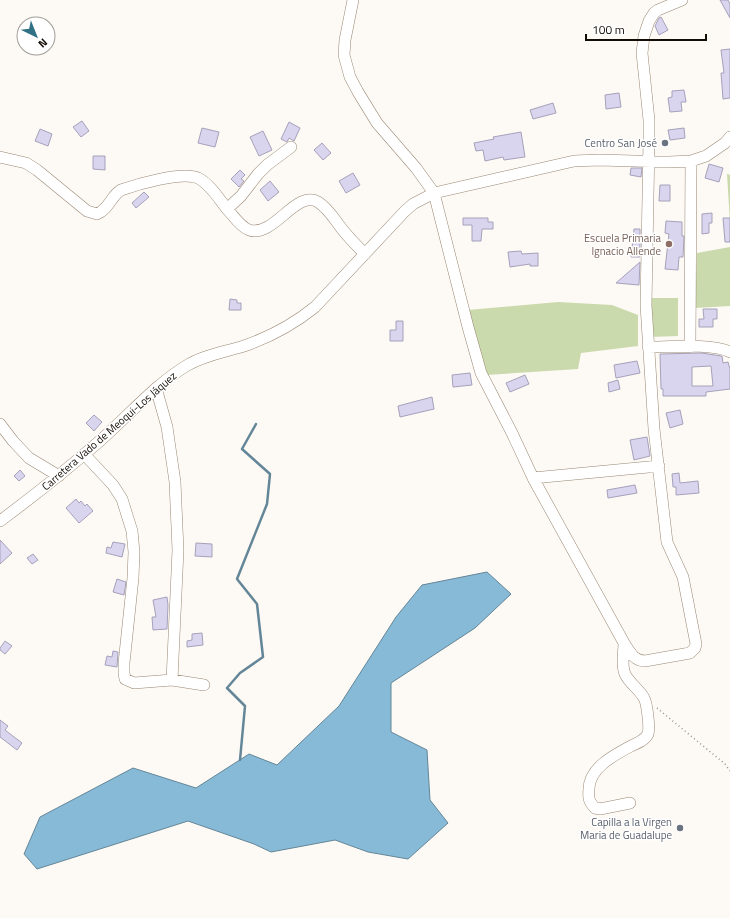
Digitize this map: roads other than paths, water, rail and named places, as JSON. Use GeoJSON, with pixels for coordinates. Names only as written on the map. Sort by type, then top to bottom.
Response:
{"type":"FeatureCollection","features":[{"type":"Feature","properties":{"kind":"street"},"geometry":{"type":"LineString","coordinates":[[353,0],[345,40],[344,55],[350,77],[377,123],[416,168],[434,193],[481,373],[533,478],[624,644],[633,656],[639,661],[645,662],[690,653],[693,651],[696,644],[683,578],[667,542],[652,406],[646,305],[649,120],[642,53],[644,36],[650,17],[654,13],[682,0]]}},
{"type":"Feature","properties":{"kind":"street","name":"Carretera Vado de Meoqui-Los Jáquez"},"geometry":{"type":"LineString","coordinates":[[0,521],[59,476],[156,388],[187,365],[206,357],[245,345],[282,329],[300,319],[315,307],[413,204],[434,193],[574,161],[691,161],[706,156],[725,143],[730,137]]}},
{"type":"Feature","properties":{"kind":"street"},"geometry":{"type":"LineString","coordinates":[[227,209],[241,196],[262,169],[291,147]]}},
{"type":"Feature","properties":{"kind":"street"},"geometry":{"type":"LineString","coordinates":[[0,157],[26,163],[38,170],[87,211],[97,214],[102,212],[110,204],[116,193],[121,190],[161,179],[186,176],[192,176],[200,179],[208,186],[238,222],[248,230],[256,231],[266,228],[302,201],[310,199],[318,202],[328,210],[365,254]]}},
{"type":"Feature","properties":{"kind":"street"},"geometry":{"type":"LineString","coordinates":[[690,347],[691,161]]}},
{"type":"Feature","properties":{"kind":"street"},"geometry":{"type":"LineString","coordinates":[[648,347],[690,347],[721,349],[730,352]]}},
{"type":"Feature","properties":{"kind":"street"},"geometry":{"type":"LineString","coordinates":[[156,388],[167,427],[176,490],[178,550],[172,680]]}},
{"type":"Feature","properties":{"kind":"street"},"geometry":{"type":"LineString","coordinates":[[0,424],[29,458],[59,476]]}},
{"type":"Feature","properties":{"kind":"street"},"geometry":{"type":"LineString","coordinates":[[84,454],[113,485],[122,499],[132,531],[134,552],[124,668],[125,678],[134,683],[172,680],[204,685]]}},
{"type":"Feature","properties":{"kind":"street"},"geometry":{"type":"LineString","coordinates":[[533,478],[659,466]]}},
{"type":"Feature","properties":{"kind":"street"},"geometry":{"type":"LineString","coordinates":[[624,644],[625,673],[645,698],[649,722],[648,735],[643,740],[618,753],[592,774],[589,782],[588,798],[595,808],[600,809],[630,803]]}},
{"type":"Feature","properties":{"kind":"water"},"geometry":{"type":"Polygon","coordinates":[[[487,572],[511,594],[475,628],[391,683],[391,732],[427,750],[430,800],[448,823],[408,859],[368,852],[335,840],[271,852],[254,844],[188,821],[37,869],[24,854],[40,817],[133,768],[196,788],[249,754],[277,765],[339,706],[396,617],[422,585],[487,572]]]}},
{"type":"Feature","properties":{"kind":"waterway"},"geometry":{"type":"LineString","coordinates":[[240,760],[245,706],[227,688],[240,673],[263,657],[257,604],[237,579],[267,504],[270,474],[242,449],[256,424]]}},
{"type":"Feature","properties":{"kind":"place","name":"Centro San José"},"geometry":{"type":"Point","coordinates":[665,143]}},
{"type":"Feature","properties":{"kind":"place","name":"Escuela Primaria Ignacio Allende"},"geometry":{"type":"Point","coordinates":[669,244]}},
{"type":"Feature","properties":{"kind":"place","name":"Capilla a la Virgen Maria de Guadalupe"},"geometry":{"type":"Point","coordinates":[680,828]}}]}
